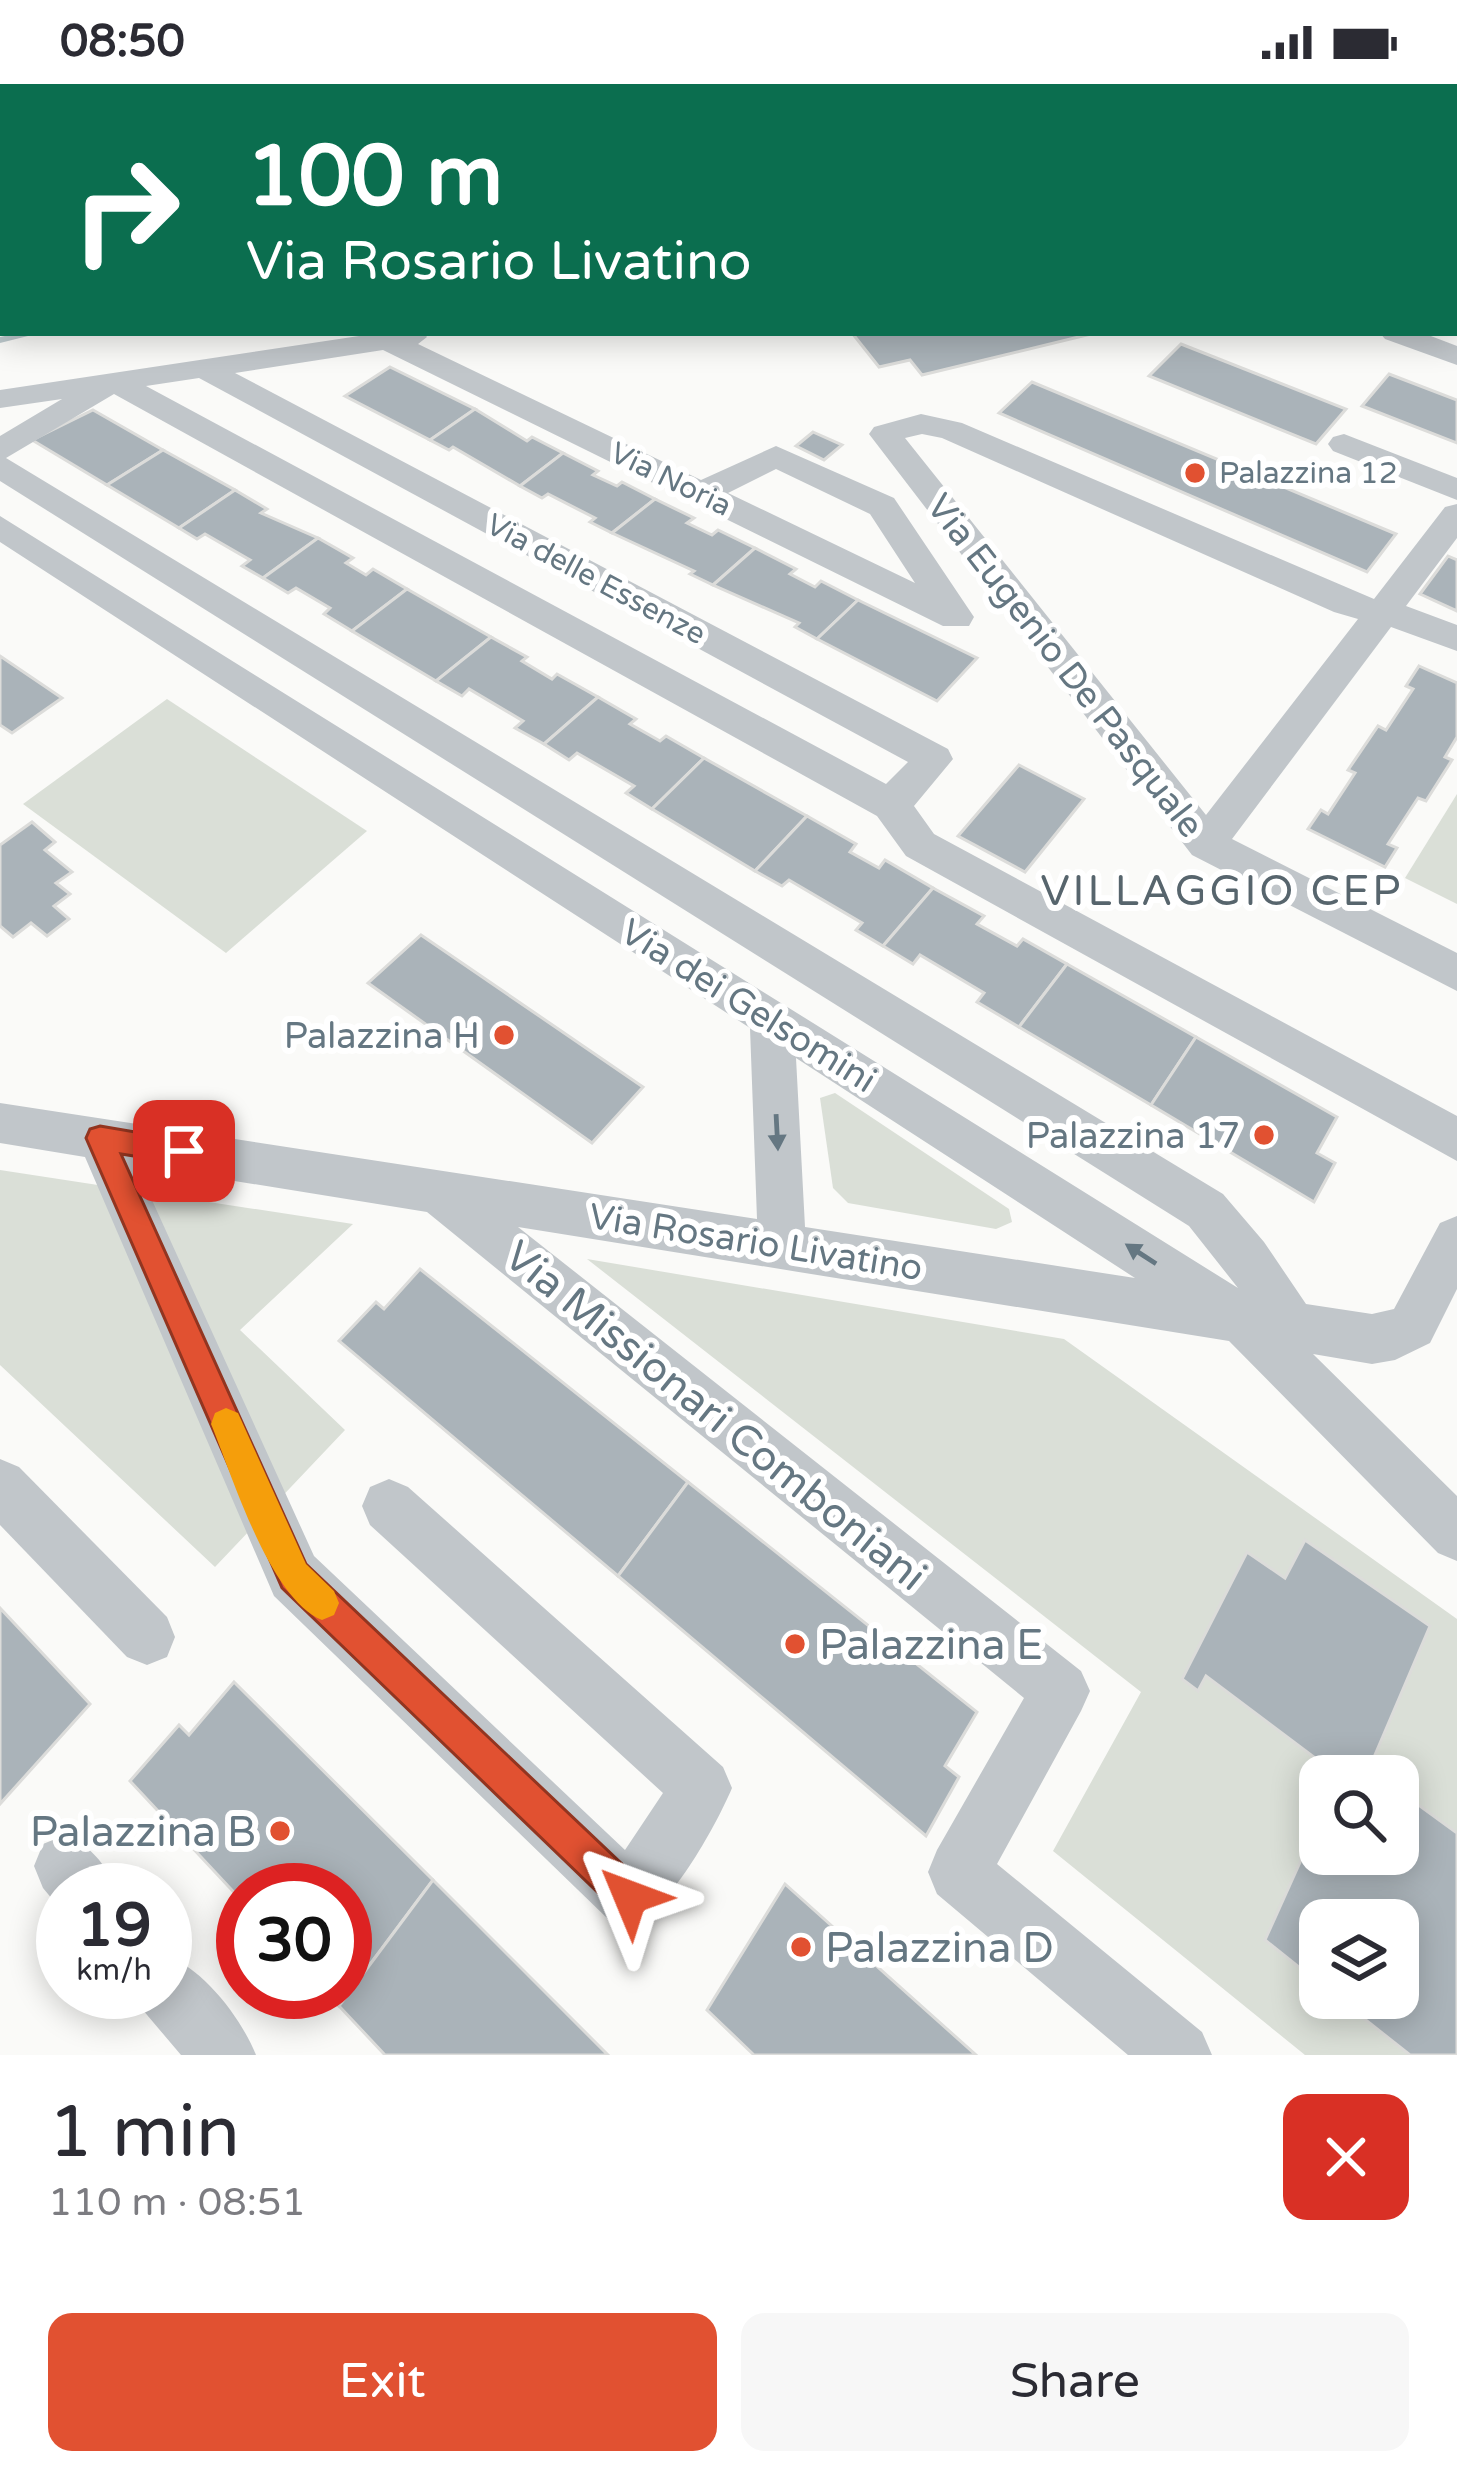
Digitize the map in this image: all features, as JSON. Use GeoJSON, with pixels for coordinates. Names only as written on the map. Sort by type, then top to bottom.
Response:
{"type":"FeatureCollection","features":[{"type":"Feature","properties":{"kind":"street"},"geometry":{"type":"LineString","coordinates":[[0,399],[420,336]]}},
{"type":"Feature","properties":{"kind":"street"},"geometry":{"type":"LineString","coordinates":[[1403,336],[1457,356]]}},
{"type":"Feature","properties":{"kind":"street","name":"Via Noria"},"geometry":{"type":"LineString","coordinates":[[387,341],[701,494],[956,617],[881,506],[776,456],[701,494]]}},
{"type":"Feature","properties":{"kind":"street","name":"Via delle Essenze"},"geometry":{"type":"LineString","coordinates":[[202,368],[934,759],[891,805]]}},
{"type":"Feature","properties":{"kind":"street"},"geometry":{"type":"LineString","coordinates":[[0,449],[113,381]]}},
{"type":"Feature","properties":{"kind":"street","name":"Via delle Essenze"},"geometry":{"type":"LineString","coordinates":[[113,381],[891,805],[920,845],[1457,1140]]}},
{"type":"Feature","properties":{"kind":"street","name":"Via Eugenio De Pasquale"},"geometry":{"type":"LineString","coordinates":[[1383,612],[1346,604],[951,430],[921,424],[885,434],[1206,844],[1457,974]]}},
{"type":"Feature","properties":{"kind":"street"},"geometry":{"type":"LineString","coordinates":[[1344,445],[1457,490]]}},
{"type":"Feature","properties":{"kind":"street","name":"Via dei Gelsomini"},"geometry":{"type":"LineString","coordinates":[[0,467],[1206,1210],[1246,1258],[1265,1321]]}},
{"type":"Feature","properties":{"kind":"street"},"geometry":{"type":"LineString","coordinates":[[1206,844],[1457,515]]}},
{"type":"Feature","properties":{"kind":"street","name":"Via dei Gelsomini"},"geometry":{"type":"LineString","coordinates":[[0,527],[843,1064],[1265,1321],[1457,1534]]}},
{"type":"Feature","properties":{"kind":"street"},"geometry":{"type":"LineString","coordinates":[[1383,612],[1457,639]]}},
{"type":"Feature","properties":{"kind":"street"},"geometry":{"type":"LineString","coordinates":[[197,654],[245,618]]}},
{"type":"Feature","properties":{"kind":"street"},"geometry":{"type":"LineString","coordinates":[[484,836],[530,793]]}},
{"type":"Feature","properties":{"kind":"street"},"geometry":{"type":"LineString","coordinates":[[843,1064],[885,1012]]}},
{"type":"Feature","properties":{"kind":"street"},"geometry":{"type":"LineString","coordinates":[[772,1019],[782,1245]]}},
{"type":"Feature","properties":{"kind":"street","name":"Via Rosario Livatino"},"geometry":{"type":"LineString","coordinates":[[0,1123],[1372,1339],[1394,1335],[1442,1306],[1457,1239]]}},
{"type":"Feature","properties":{"kind":"street"},"geometry":{"type":"LineString","coordinates":[[100,1138],[294,1576],[630,1897],[702,1788],[389,1506]]}},
{"type":"Feature","properties":{"kind":"street","name":"Via Missionari Comboniani"},"geometry":{"type":"LineString","coordinates":[[435,1190],[1061,1690],[959,1872],[1179,2055]]}},
{"type":"Feature","properties":{"kind":"street"},"geometry":{"type":"LineString","coordinates":[[0,1486],[147,1637]]}},
{"type":"Feature","properties":{"kind":"street"},"geometry":{"type":"LineString","coordinates":[[192,2018],[223,2055]]}},
{"type":"Feature","properties":{"kind":"shaded area"},"geometry":{"type":"Polygon","coordinates":[[[167,699],[367,831],[226,953],[23,804],[167,699]]]}},
{"type":"Feature","properties":{"kind":"shaded area"},"geometry":{"type":"Polygon","coordinates":[[[1457,794],[1457,904],[1405,878],[1457,794]]]}},
{"type":"Feature","properties":{"kind":"shaded area"},"geometry":{"type":"Polygon","coordinates":[[[835,1093],[1009,1209],[1012,1222],[996,1229],[848,1203],[833,1188],[820,1098],[835,1093]]]}},
{"type":"Feature","properties":{"kind":"shaded area"},"geometry":{"type":"Polygon","coordinates":[[[0,1170],[353,1224],[240,1330],[345,1430],[215,1567],[0,1365],[0,1170]]]}},
{"type":"Feature","properties":{"kind":"shaded area"},"geometry":{"type":"Polygon","coordinates":[[[587,1259],[1064,1339],[1457,1619],[1457,2055],[1305,2055],[1053,1851],[1141,1692],[587,1259]]]}},
{"type":"Feature","properties":{"kind":"building"},"geometry":{"type":"Polygon","coordinates":[[[854,336],[1083,336],[922,375],[910,360],[879,367],[854,336]]]}},
{"type":"Feature","properties":{"kind":"building"},"geometry":{"type":"Polygon","coordinates":[[[1181,344],[1346,409],[1316,444],[1149,376],[1181,344]]]}},
{"type":"Feature","properties":{"kind":"building"},"geometry":{"type":"Polygon","coordinates":[[[390,367],[475,409],[430,440],[345,396],[390,367]]]}},
{"type":"Feature","properties":{"kind":"building"},"geometry":{"type":"Polygon","coordinates":[[[1389,374],[1457,400],[1457,443],[1362,406],[1389,374]]]}},
{"type":"Feature","properties":{"kind":"building","name":"Palazzina 12"},"geometry":{"type":"Polygon","coordinates":[[[1032,382],[1396,534],[1367,572],[999,413],[1032,382]]]}},
{"type":"Feature","properties":{"kind":"building"},"geometry":{"type":"Polygon","coordinates":[[[475,409],[527,441],[532,437],[563,453],[520,486],[453,447],[449,450],[430,440],[475,409]]]}},
{"type":"Feature","properties":{"kind":"building"},"geometry":{"type":"Polygon","coordinates":[[[93,410],[163,450],[107,485],[32,440],[93,410]]]}},
{"type":"Feature","properties":{"kind":"building"},"geometry":{"type":"Polygon","coordinates":[[[813,432],[842,445],[824,460],[796,446],[813,432]]]}},
{"type":"Feature","properties":{"kind":"building"},"geometry":{"type":"Polygon","coordinates":[[[163,450],[235,490],[179,528],[107,485],[163,450]]]}},
{"type":"Feature","properties":{"kind":"building"},"geometry":{"type":"Polygon","coordinates":[[[563,453],[598,471],[593,475],[617,486],[622,482],[655,499],[612,533],[590,522],[595,518],[548,494],[542,498],[520,486],[563,453]]]}},
{"type":"Feature","properties":{"kind":"building"},"geometry":{"type":"Polygon","coordinates":[[[235,490],[267,509],[261,513],[318,538],[263,578],[242,566],[250,560],[205,534],[197,539],[179,528],[235,490]]]}},
{"type":"Feature","properties":{"kind":"building"},"geometry":{"type":"Polygon","coordinates":[[[655,499],[694,518],[687,523],[712,535],[718,530],[755,548],[713,585],[690,574],[694,571],[612,533],[655,499]]]}},
{"type":"Feature","properties":{"kind":"building"},"geometry":{"type":"Polygon","coordinates":[[[318,538],[353,558],[346,563],[366,575],[373,569],[407,589],[352,631],[324,614],[330,608],[296,588],[288,593],[263,578],[318,538]]]}},
{"type":"Feature","properties":{"kind":"building"},"geometry":{"type":"Polygon","coordinates":[[[755,548],[796,569],[790,574],[815,587],[821,581],[858,600],[817,639],[795,627],[799,623],[713,585],[755,548]]]}},
{"type":"Feature","properties":{"kind":"building"},"geometry":{"type":"Polygon","coordinates":[[[1448,556],[1457,560],[1457,611],[1420,594],[1448,556]]]}},
{"type":"Feature","properties":{"kind":"building"},"geometry":{"type":"Polygon","coordinates":[[[407,589],[491,637],[436,681],[352,631],[407,589]]]}},
{"type":"Feature","properties":{"kind":"building"},"geometry":{"type":"Polygon","coordinates":[[[858,600],[977,658],[937,701],[817,639],[858,600]]]}},
{"type":"Feature","properties":{"kind":"building"},"geometry":{"type":"Polygon","coordinates":[[[491,637],[527,657],[522,661],[552,679],[557,674],[598,697],[544,744],[515,728],[523,721],[469,689],[462,696],[436,681],[491,637]]]}},
{"type":"Feature","properties":{"kind":"building"},"geometry":{"type":"Polygon","coordinates":[[[0,656],[62,698],[12,733],[0,725],[0,656]]]}},
{"type":"Feature","properties":{"kind":"building"},"geometry":{"type":"Polygon","coordinates":[[[1419,666],[1457,683],[1457,737],[1445,757],[1452,760],[1426,801],[1418,798],[1388,844],[1397,848],[1385,867],[1308,829],[1321,810],[1328,814],[1355,773],[1348,770],[1378,726],[1386,730],[1413,689],[1406,686],[1419,666]]]}},
{"type":"Feature","properties":{"kind":"building"},"geometry":{"type":"Polygon","coordinates":[[[598,697],[636,719],[630,724],[660,741],[666,736],[704,758],[652,809],[626,793],[634,786],[577,753],[569,760],[544,744],[598,697]]]}},
{"type":"Feature","properties":{"kind":"building"},"geometry":{"type":"Polygon","coordinates":[[[704,758],[807,816],[755,871],[652,809],[704,758]]]}},
{"type":"Feature","properties":{"kind":"building"},"geometry":{"type":"Polygon","coordinates":[[[1019,765],[1084,799],[1025,872],[958,836],[1019,765]]]}},
{"type":"Feature","properties":{"kind":"building"},"geometry":{"type":"Polygon","coordinates":[[[807,816],[856,844],[850,852],[879,868],[885,860],[933,888],[883,946],[856,930],[862,923],[789,880],[782,886],[755,871],[807,816]]]}},
{"type":"Feature","properties":{"kind":"building"},"geometry":{"type":"Polygon","coordinates":[[[32,822],[55,842],[45,850],[72,872],[56,883],[70,894],[54,906],[69,919],[47,936],[31,923],[13,937],[0,926],[0,845],[32,822]]]}},
{"type":"Feature","properties":{"kind":"building","name":"Palazzina 17"},"geometry":{"type":"Polygon","coordinates":[[[933,888],[984,916],[977,924],[1017,946],[1023,939],[1067,964],[1019,1027],[977,1002],[984,993],[920,955],[913,964],[883,946],[933,888]]]}},
{"type":"Feature","properties":{"kind":"building","name":"Palazzina H"},"geometry":{"type":"Polygon","coordinates":[[[421,935],[643,1087],[592,1143],[368,983],[421,935]]]}},
{"type":"Feature","properties":{"kind":"building","name":"Palazzina 17"},"geometry":{"type":"Polygon","coordinates":[[[1067,964],[1196,1037],[1151,1105],[1019,1027],[1067,964]]]}},
{"type":"Feature","properties":{"kind":"building","name":"Palazzina 17"},"geometry":{"type":"Polygon","coordinates":[[[1196,1037],[1337,1117],[1317,1153],[1335,1163],[1314,1202],[1151,1105],[1196,1037]]]}},
{"type":"Feature","properties":{"kind":"building"},"geometry":{"type":"Polygon","coordinates":[[[420,1269],[688,1482],[618,1576],[339,1341],[376,1302],[384,1309],[420,1269]]]}},
{"type":"Feature","properties":{"kind":"building","name":"Palazzina E"},"geometry":{"type":"Polygon","coordinates":[[[688,1482],[977,1712],[945,1766],[959,1777],[926,1836],[618,1576],[688,1482]]]}},
{"type":"Feature","properties":{"kind":"building"},"geometry":{"type":"Polygon","coordinates":[[[1305,1540],[1430,1626],[1375,1755],[1311,1755],[1206,1676],[1198,1691],[1182,1679],[1247,1552],[1285,1578],[1305,1540]]]}},
{"type":"Feature","properties":{"kind":"building"},"geometry":{"type":"Polygon","coordinates":[[[0,1608],[90,1704],[0,1804],[0,1608]]]}},
{"type":"Feature","properties":{"kind":"building","name":"Palazzina B"},"geometry":{"type":"Polygon","coordinates":[[[234,1682],[433,1880],[372,1962],[372,1863],[216,1863],[216,1873],[130,1781],[179,1725],[189,1735],[234,1682]]]}},
{"type":"Feature","properties":{"kind":"building"},"geometry":{"type":"Polygon","coordinates":[[[1419,1805],[1457,1833],[1457,2055],[1410,2055],[1365,2019],[1419,2019],[1419,1899],[1299,1899],[1299,1967],[1265,1940],[1299,1865],[1299,1875],[1419,1875],[1419,1805]]]}},
{"type":"Feature","properties":{"kind":"building"},"geometry":{"type":"Polygon","coordinates":[[[433,1880],[608,2055],[385,2055],[351,2019],[372,2019],[372,1962],[433,1880]]]}},
{"type":"Feature","properties":{"kind":"building","name":"Palazzina D"},"geometry":{"type":"Polygon","coordinates":[[[785,1884],[976,2055],[754,2055],[707,2010],[785,1884]]]}},
{"type":"Feature","properties":{"kind":"waterway"},"geometry":{"type":"LineString","coordinates":[[0,340],[20,336]]}},
{"type":"Feature","properties":{"kind":"slow traffic"},"geometry":{"type":"LineString","coordinates":[[226,1424],[294,1576],[322,1603]]}},
{"type":"Feature","properties":{"kind":"place","name":"Palazzina 12"},"geometry":{"type":"Point","coordinates":[1195,473]}},
{"type":"Feature","properties":{"kind":"place","name":"Palazzina H"},"geometry":{"type":"Point","coordinates":[504,1035]}},
{"type":"Feature","properties":{"kind":"place","name":"Palazzina 17"},"geometry":{"type":"Point","coordinates":[1264,1135]}},
{"type":"Feature","properties":{"kind":"place","name":"Palazzina E"},"geometry":{"type":"Point","coordinates":[795,1644]}},
{"type":"Feature","properties":{"kind":"place","name":"Palazzina B"},"geometry":{"type":"Point","coordinates":[280,1831]}},
{"type":"Feature","properties":{"kind":"place","name":"Palazzina D"},"geometry":{"type":"Point","coordinates":[801,1947]}},
{"type":"Feature","properties":{"kind":"district","name":"VILLAGGIO CEP"},"geometry":{"type":"Point","coordinates":[1222,890]}},
{"type":"Feature","properties":{"kind":"route"},"geometry":{"type":"LineString","coordinates":[[184,1151],[100,1138],[294,1576],[630,1897]]}}]}
